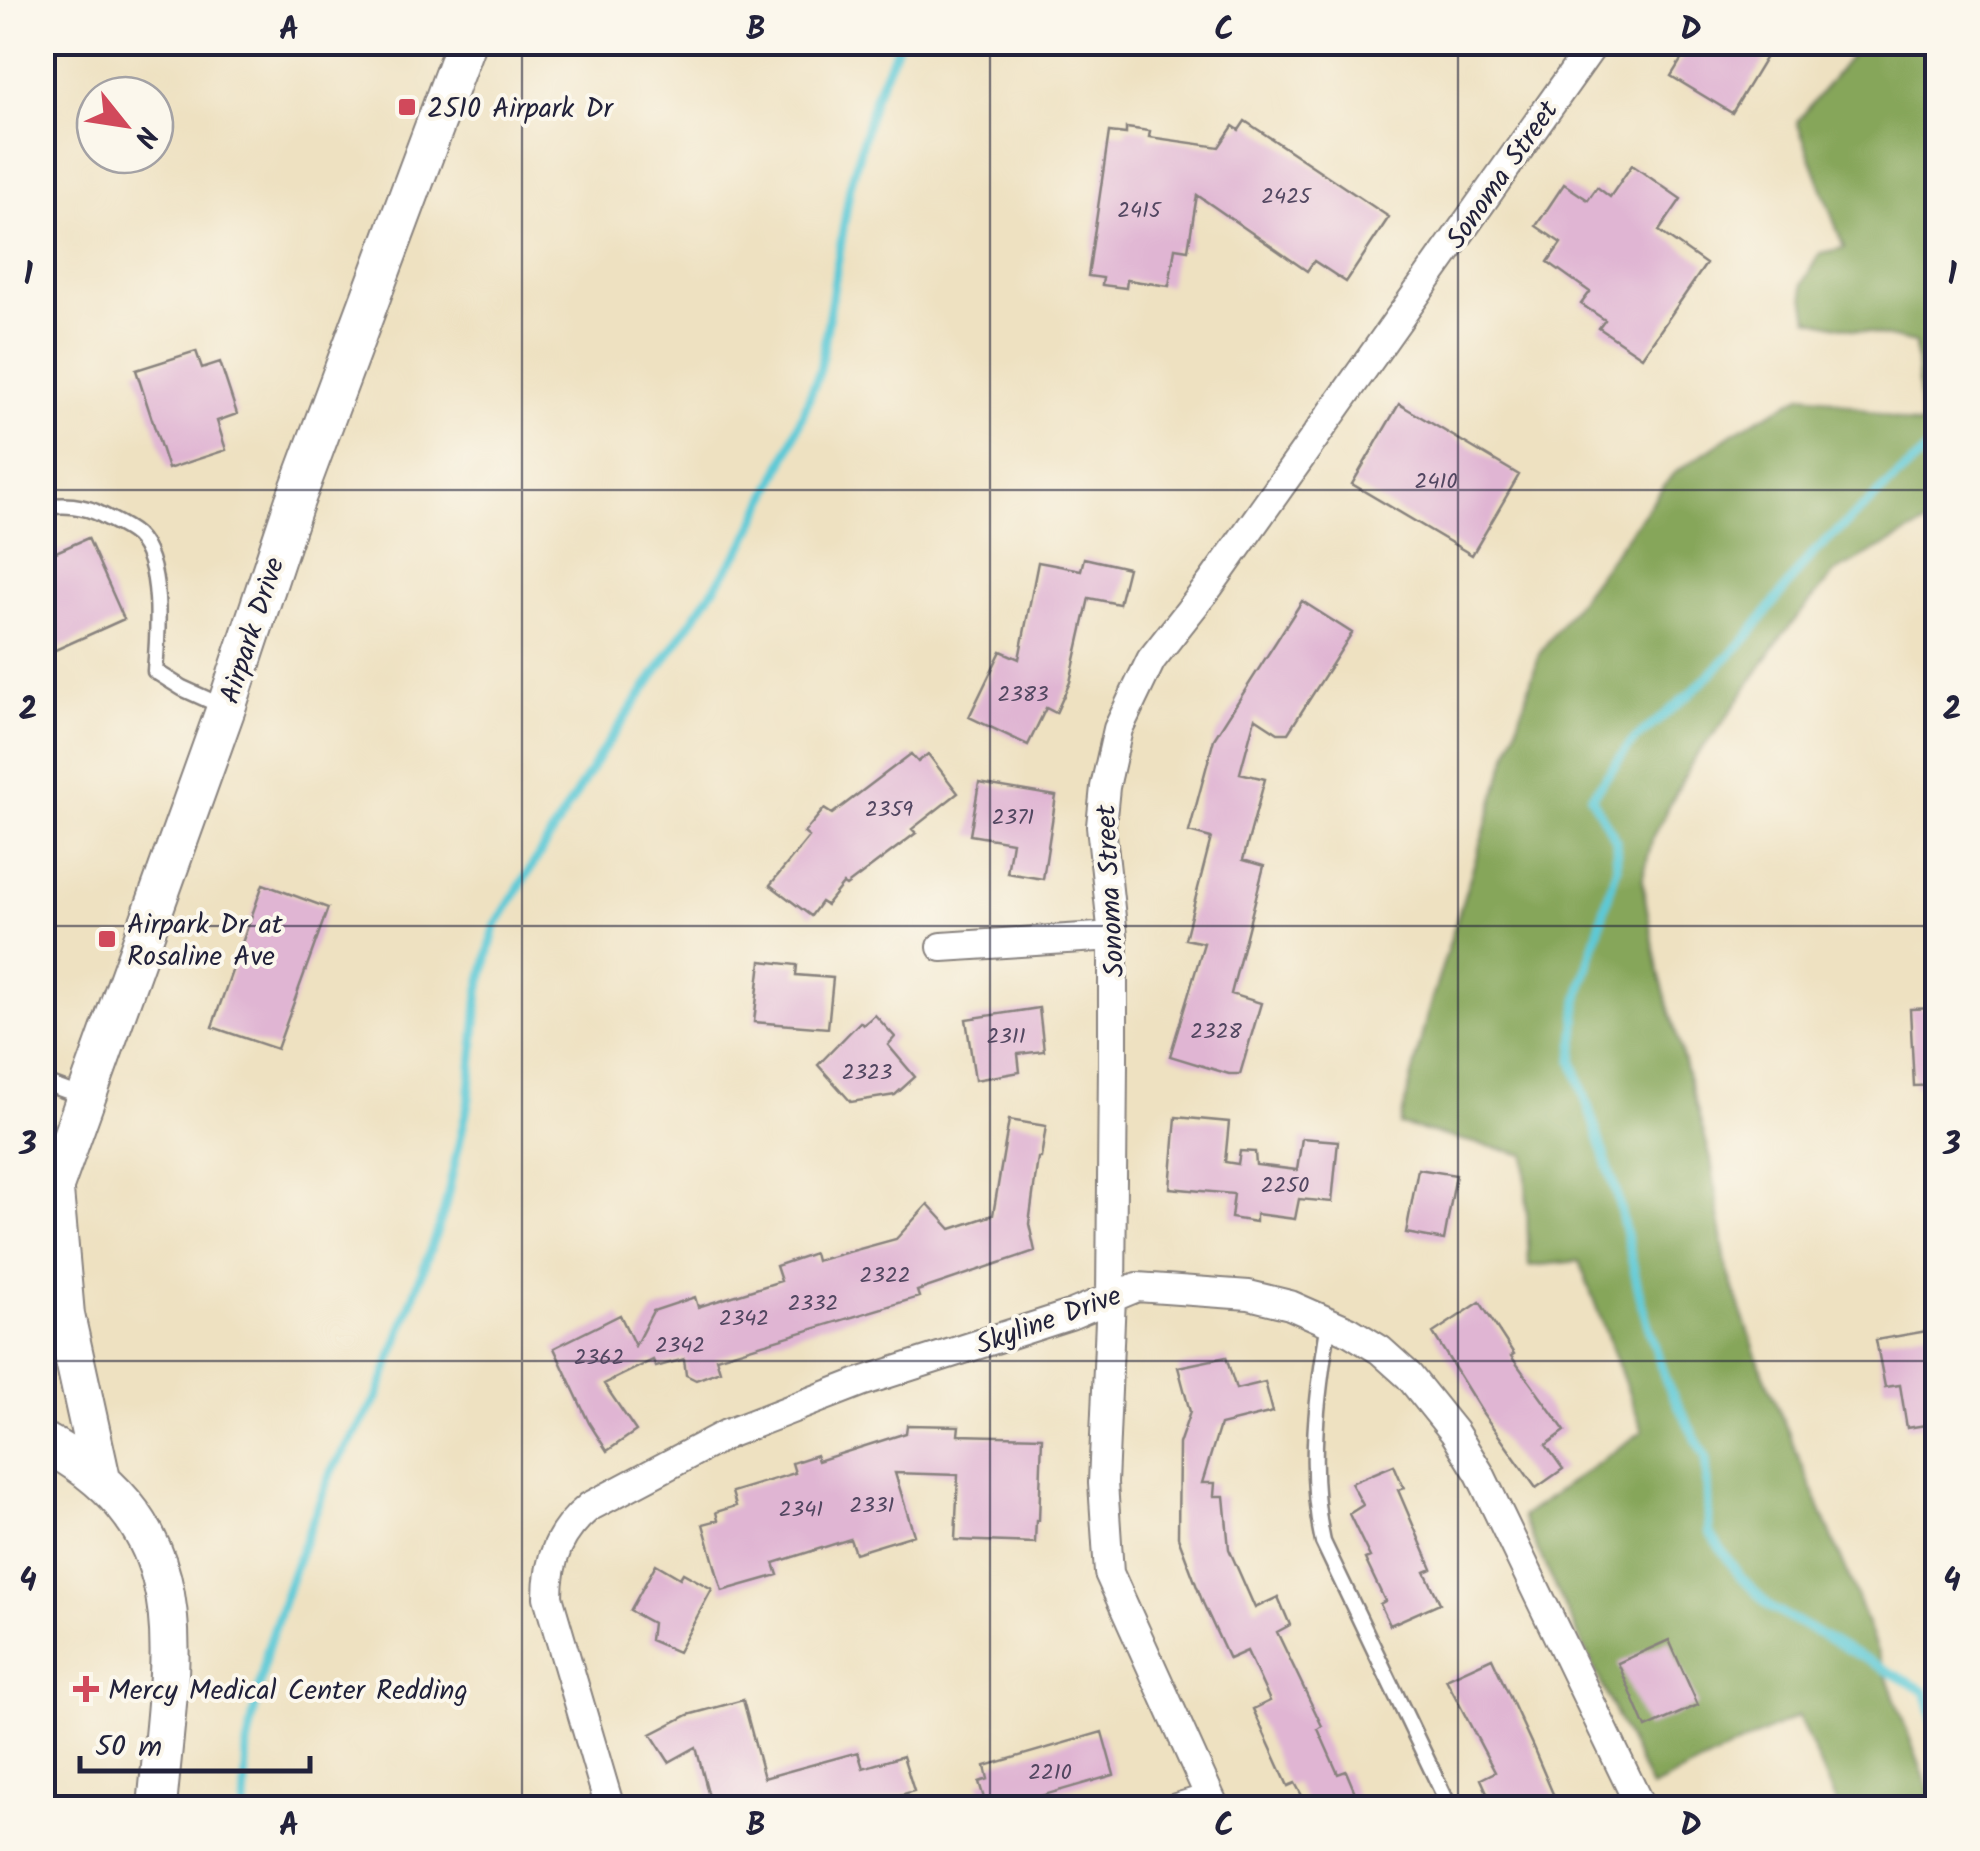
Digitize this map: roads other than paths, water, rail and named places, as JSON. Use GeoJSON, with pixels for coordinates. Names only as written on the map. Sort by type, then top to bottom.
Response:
{"type":"FeatureCollection","features":[{"type":"Feature","properties":{"kind":"street","name":"Airpark Drive"},"geometry":{"type":"LineString","coordinates":[[48,1205],[226,708],[288,522],[466,42]]}},
{"type":"Feature","properties":{"kind":"street","name":"Sonoma Street"},"geometry":{"type":"LineString","coordinates":[[1212,1804],[1109,1573],[1103,1484],[1111,1298],[1113,936],[1101,826],[1105,786],[1118,730],[1151,660],[1210,585],[1595,42]]}},
{"type":"Feature","properties":{"kind":"street"},"geometry":{"type":"LineString","coordinates":[[942,947],[1113,936]]}},
{"type":"Feature","properties":{"kind":"street"},"geometry":{"type":"LineString","coordinates":[[48,1205],[65,1315],[101,1479]]}},
{"type":"Feature","properties":{"kind":"street","name":"Skyline Drive"},"geometry":{"type":"LineString","coordinates":[[610,1808],[548,1597],[552,1561],[566,1528],[589,1506],[727,1434],[861,1382],[1070,1316],[1137,1287],[1230,1292],[1290,1305],[1370,1343],[1400,1366],[1454,1432],[1504,1520],[1642,1808]]}},
{"type":"Feature","properties":{"kind":"street"},"geometry":{"type":"LineString","coordinates":[[42,1441],[73,1457],[129,1508],[159,1566],[169,1604],[170,1661],[157,1808]]}},
{"type":"Feature","properties":{"kind":"street"},"geometry":{"type":"LineString","coordinates":[[1176,1808],[1212,1804]]}},
{"type":"Feature","properties":{"kind":"lane"},"geometry":{"type":"LineString","coordinates":[[42,508],[53,505],[91,509],[137,536],[150,564],[159,620],[155,671],[226,708]]}},
{"type":"Feature","properties":{"kind":"lane"},"geometry":{"type":"LineString","coordinates":[[42,1082],[87,1098]]}},
{"type":"Feature","properties":{"kind":"lane"},"geometry":{"type":"LineString","coordinates":[[1329,1322],[1316,1401],[1316,1508],[1323,1542],[1450,1808]]}},
{"type":"Feature","properties":{"kind":"waterway"},"geometry":{"type":"LineString","coordinates":[[244,1808],[247,1746],[267,1650],[293,1572],[331,1472],[377,1398],[444,1211],[469,1099],[479,992],[495,927],[601,753],[745,543],[788,452],[820,370],[850,187],[874,98],[899,42]]}},
{"type":"Feature","properties":{"kind":"waterway"},"geometry":{"type":"LineString","coordinates":[[1938,440],[1811,555],[1746,639],[1690,694],[1633,741],[1591,797],[1616,840],[1617,866],[1578,1000],[1573,1061],[1616,1191],[1643,1309],[1666,1382],[1706,1458],[1709,1532],[1739,1575],[1771,1608],[1925,1691],[1938,1740]]}},
{"type":"Feature","properties":{"kind":"place","name":"2510 Airpark Dr"},"geometry":{"type":"Point","coordinates":[407,107]}},
{"type":"Feature","properties":{"kind":"place","name":"Airpark Dr at Rosaline Ave"},"geometry":{"type":"Point","coordinates":[107,939]}},
{"type":"Feature","properties":{"kind":"place","name":"Mercy Medical Center Redding"},"geometry":{"type":"Point","coordinates":[86,1689]}}]}
